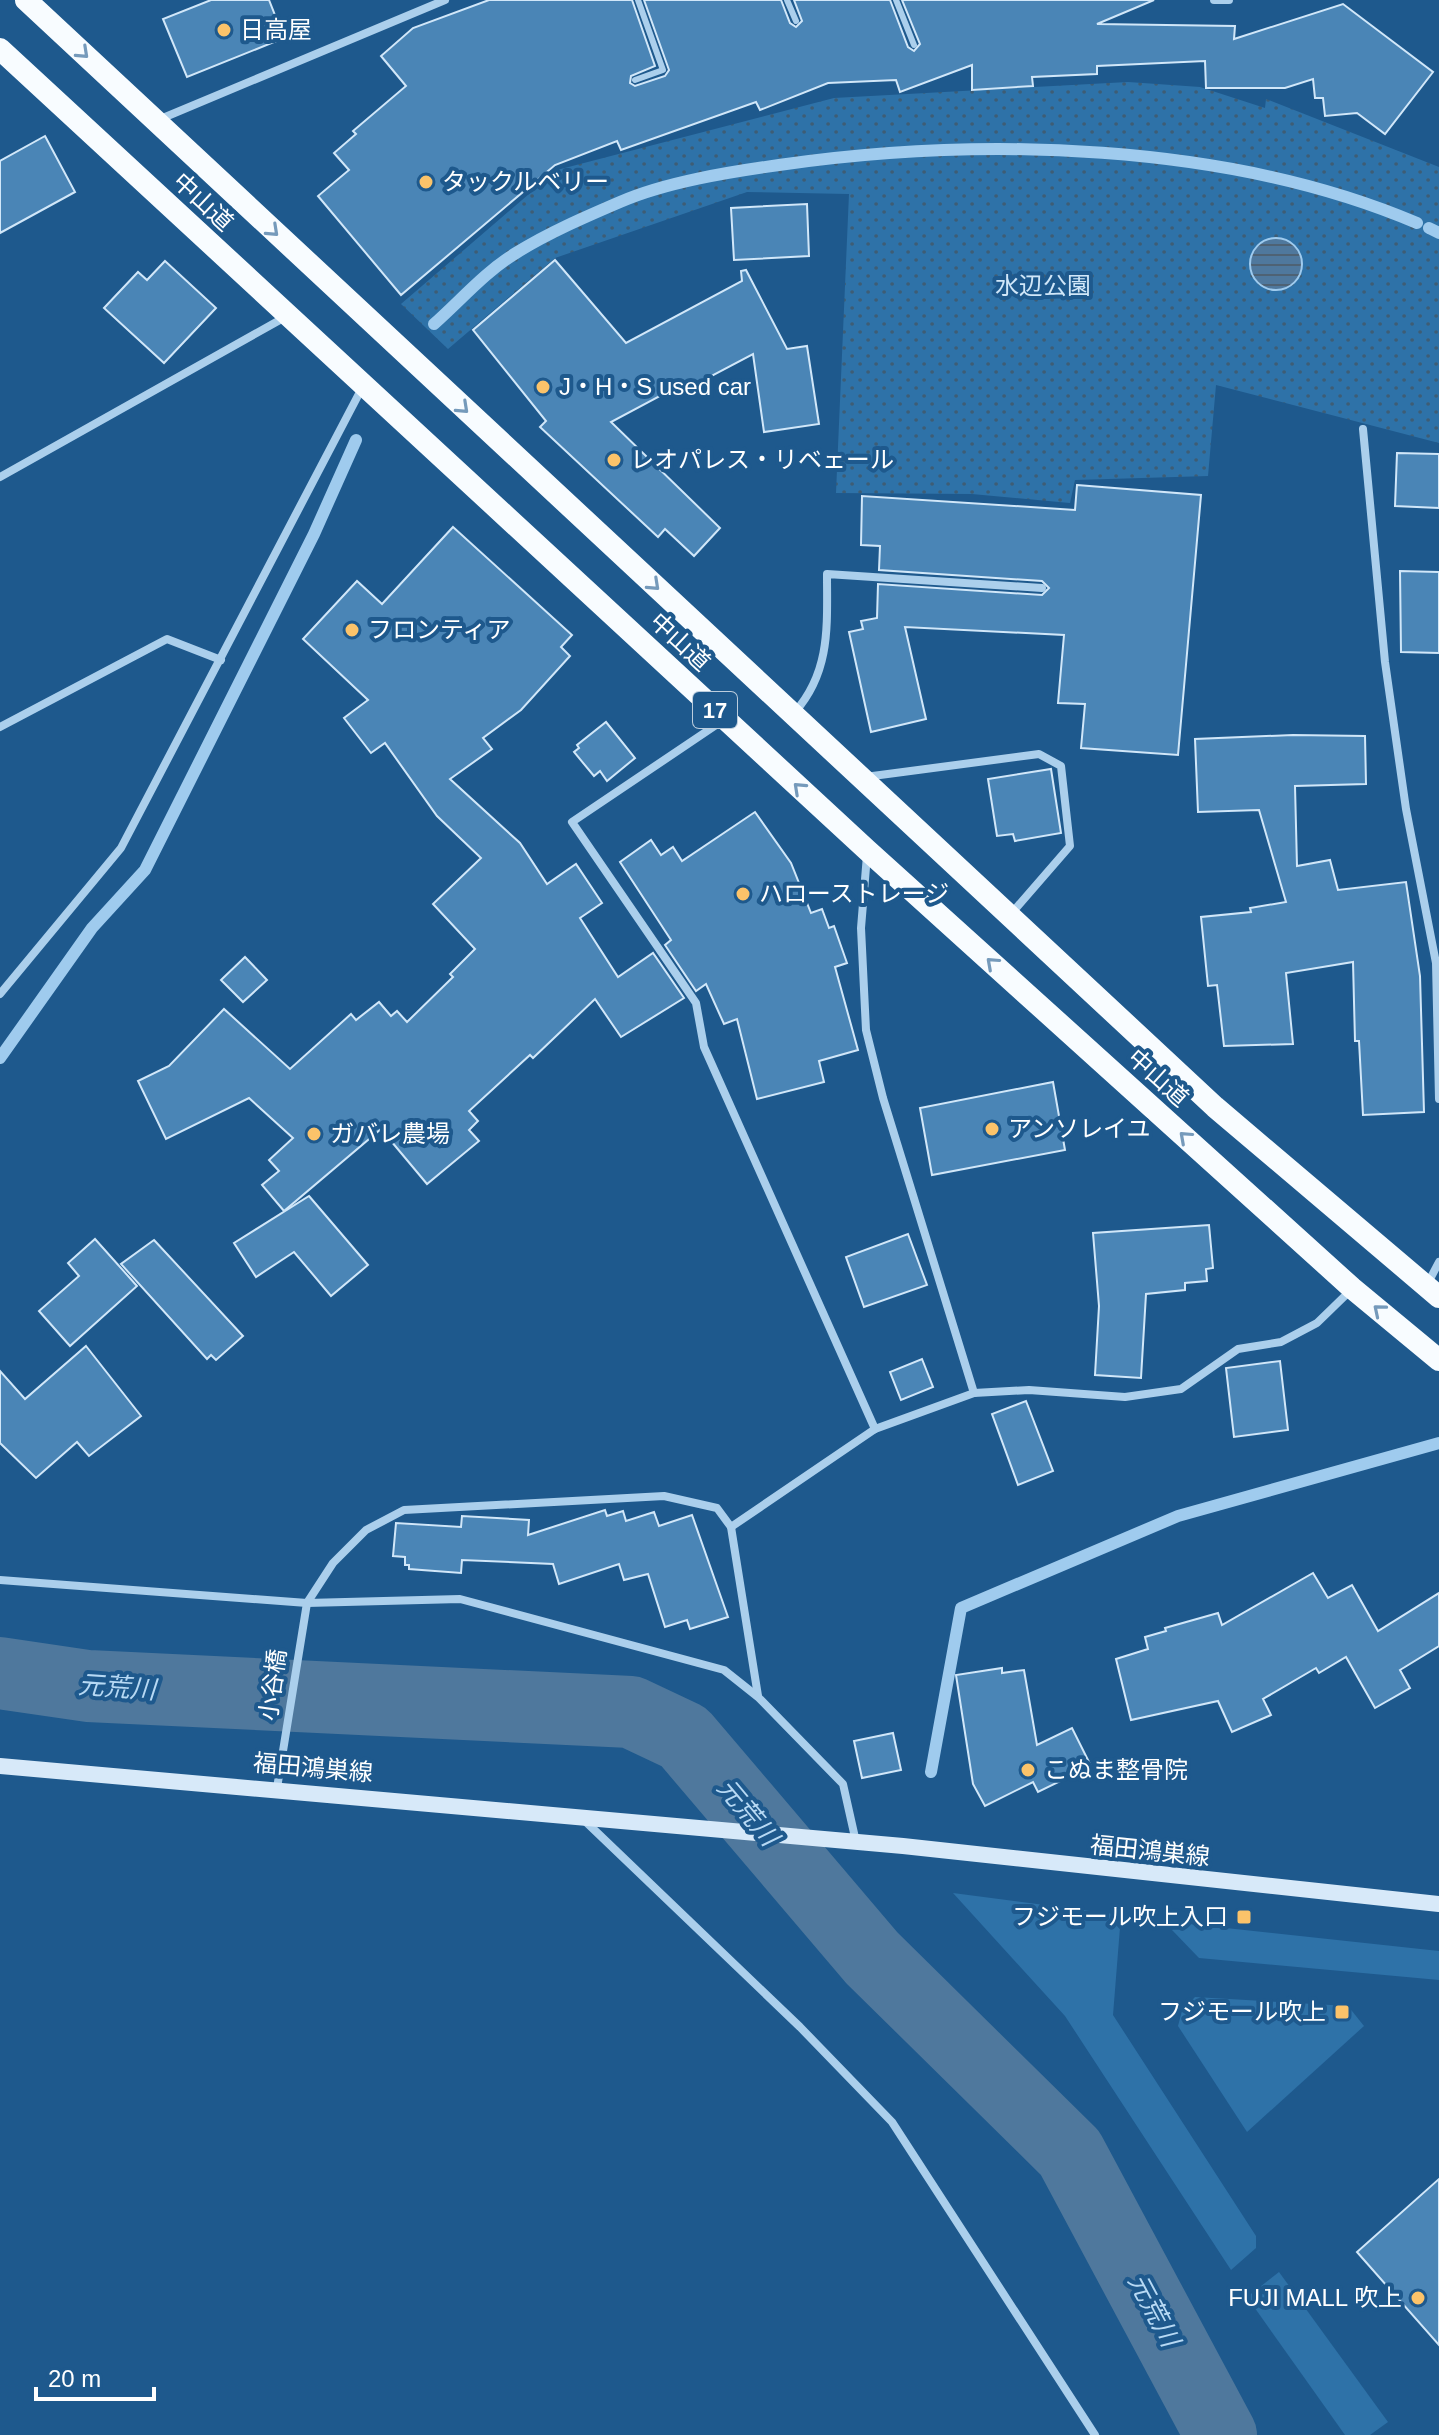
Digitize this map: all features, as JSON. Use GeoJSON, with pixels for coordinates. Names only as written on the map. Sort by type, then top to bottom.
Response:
{"type":"FeatureCollection","features":[{"type":"Feature","properties":{"kind":"highway","name":"中山道"},"geometry":{"type":"LineString","coordinates":[[26,0],[1215,1107],[1432,1292]]}},
{"type":"Feature","properties":{"kind":"highway","name":"中山道"},"geometry":{"type":"LineString","coordinates":[[0,49],[867,850],[1352,1288],[1439,1360]]}},
{"type":"Feature","properties":{"kind":"main road","name":"福田鴻巣線"},"geometry":{"type":"LineString","coordinates":[[0,1766],[277,1788],[856,1843],[1439,1904]]}},
{"type":"Feature","properties":{"kind":"street"},"geometry":{"type":"LineString","coordinates":[[156,121],[445,0]]}},
{"type":"Feature","properties":{"kind":"street"},"geometry":{"type":"LineString","coordinates":[[1214,0],[1229,0]]}},
{"type":"Feature","properties":{"kind":"street"},"geometry":{"type":"LineString","coordinates":[[0,477],[287,316]]}},
{"type":"Feature","properties":{"kind":"street"},"geometry":{"type":"LineString","coordinates":[[0,994],[121,848],[364,384]]}},
{"type":"Feature","properties":{"kind":"street"},"geometry":{"type":"LineString","coordinates":[[1363,429],[1387,676],[1406,809],[1436,963],[1439,1099]]}},
{"type":"Feature","properties":{"kind":"street"},"geometry":{"type":"LineString","coordinates":[[793,715],[814,690],[818,677],[827,637],[827,574],[1042,588]]}},
{"type":"Feature","properties":{"kind":"street"},"geometry":{"type":"LineString","coordinates":[[0,727],[167,639],[221,660]]}},
{"type":"Feature","properties":{"kind":"street"},"geometry":{"type":"LineString","coordinates":[[725,719],[572,822],[696,1003],[704,1047],[875,1429]]}},
{"type":"Feature","properties":{"kind":"street"},"geometry":{"type":"LineString","coordinates":[[861,778],[1039,754],[1061,766],[1070,846],[1010,914]]}},
{"type":"Feature","properties":{"kind":"street"},"geometry":{"type":"LineString","coordinates":[[867,850],[861,928],[866,1030],[883,1098],[974,1393]]}},
{"type":"Feature","properties":{"kind":"street"},"geometry":{"type":"LineString","coordinates":[[1432,1292],[1439,1262]]}},
{"type":"Feature","properties":{"kind":"street"},"geometry":{"type":"LineString","coordinates":[[758,1697],[731,1527],[875,1429],[974,1393],[1029,1390],[1125,1397],[1181,1389],[1238,1349],[1281,1342],[1317,1323],[1352,1288]]}},
{"type":"Feature","properties":{"kind":"street","name":"小谷橋"},"geometry":{"type":"LineString","coordinates":[[277,1788],[307,1603],[333,1563],[366,1530],[404,1510],[664,1496],[717,1508],[731,1527]]}},
{"type":"Feature","properties":{"kind":"street"},"geometry":{"type":"LineString","coordinates":[[0,1580],[307,1603],[460,1599],[724,1670],[758,1697],[843,1784],[856,1843]]}},
{"type":"Feature","properties":{"kind":"street"},"geometry":{"type":"LineString","coordinates":[[580,1817],[800,2027],[892,2122],[1095,2435]]}},
{"type":"Feature","properties":{"kind":"lane"},"geometry":{"type":"LineString","coordinates":[[635,80],[663,70],[638,0]]}},
{"type":"Feature","properties":{"kind":"lane"},"geometry":{"type":"LineString","coordinates":[[787,0],[796,21]]}},
{"type":"Feature","properties":{"kind":"lane"},"geometry":{"type":"LineString","coordinates":[[896,0],[914,45]]}},
{"type":"Feature","properties":{"kind":"green space","name":"水辺公園"},"geometry":{"type":"Polygon","coordinates":[[[1128,82],[1200,87],[1265,108],[1266,99],[1439,167],[1439,443],[1216,385],[1208,476],[1075,480],[1070,503],[972,494],[836,493],[849,194],[747,192],[555,258],[448,349],[401,304],[557,170],[834,98],[1128,82]]]}},
{"type":"Feature","properties":{"kind":"green space"},"geometry":{"type":"Polygon","coordinates":[[[953,1893],[1121,1915],[1113,2015],[1256,2236],[1256,2248],[1231,2270],[1065,2016],[953,1893]]]}},
{"type":"Feature","properties":{"kind":"green space"},"geometry":{"type":"Polygon","coordinates":[[[1180,1923],[1439,1951],[1439,1980],[1199,1958],[1172,1930],[1180,1923]]]}},
{"type":"Feature","properties":{"kind":"green space"},"geometry":{"type":"Polygon","coordinates":[[[1195,1997],[1348,2006],[1364,2026],[1247,2132],[1178,2026],[1182,2011],[1195,1997]]]}},
{"type":"Feature","properties":{"kind":"green space"},"geometry":{"type":"Polygon","coordinates":[[[1279,2272],[1388,2422],[1370,2435],[1345,2435],[1247,2297],[1279,2272]]]}},
{"type":"Feature","properties":{"kind":"shaded area"},"geometry":{"type":"Polygon","coordinates":[[[1276,238],[1294,246],[1302,264],[1294,282],[1276,290],[1258,282],[1250,264],[1258,246],[1276,238]]]}},
{"type":"Feature","properties":{"kind":"building"},"geometry":{"type":"Polygon","coordinates":[[[211,0],[269,0],[284,38],[187,77],[163,19],[211,0]]]}},
{"type":"Feature","properties":{"kind":"building"},"geometry":{"type":"Polygon","coordinates":[[[489,0],[632,0],[655,66],[631,76],[630,83],[635,86],[665,76],[669,70],[644,0],[781,0],[790,23],[796,27],[802,21],[794,0],[890,0],[908,47],[914,51],[920,44],[902,0],[1154,0],[1097,24],[1235,26],[1234,39],[1343,4],[1433,72],[1385,134],[1357,113],[1325,116],[1323,98],[1315,98],[1313,79],[1285,88],[1206,88],[1205,61],[1097,66],[1097,74],[1032,77],[1033,86],[972,90],[972,65],[900,92],[896,80],[828,83],[760,110],[756,102],[621,150],[617,141],[555,165],[401,295],[318,196],[349,170],[334,153],[356,134],[353,131],[406,86],[381,56],[413,28],[489,0]]]}},
{"type":"Feature","properties":{"kind":"building"},"geometry":{"type":"Polygon","coordinates":[[[45,136],[75,192],[0,233],[0,161],[45,136]]]}},
{"type":"Feature","properties":{"kind":"building"},"geometry":{"type":"Polygon","coordinates":[[[807,204],[809,256],[734,260],[731,208],[807,204]]]}},
{"type":"Feature","properties":{"kind":"building"},"geometry":{"type":"Polygon","coordinates":[[[555,260],[626,343],[742,281],[741,271],[746,270],[787,349],[807,346],[819,424],[764,432],[753,354],[687,389],[684,383],[611,422],[720,528],[694,556],[665,529],[658,537],[540,427],[546,421],[473,330],[555,260]]]}},
{"type":"Feature","properties":{"kind":"building"},"geometry":{"type":"Polygon","coordinates":[[[165,261],[216,308],[164,363],[104,308],[138,272],[147,280],[165,261]]]}},
{"type":"Feature","properties":{"kind":"building"},"geometry":{"type":"Polygon","coordinates":[[[1397,453],[1439,454],[1439,508],[1395,506],[1397,453]]]}},
{"type":"Feature","properties":{"kind":"building"},"geometry":{"type":"Polygon","coordinates":[[[1077,485],[1201,495],[1178,755],[1081,748],[1085,704],[1058,703],[1064,635],[905,627],[926,719],[871,732],[849,632],[863,629],[861,621],[877,618],[878,584],[1042,595],[1049,588],[1042,581],[879,570],[880,546],[861,545],[862,496],[1075,510],[1077,485]]]}},
{"type":"Feature","properties":{"kind":"building"},"geometry":{"type":"Polygon","coordinates":[[[453,527],[572,635],[561,647],[570,656],[521,710],[483,738],[492,749],[450,779],[520,843],[547,884],[576,864],[602,903],[580,918],[618,977],[653,953],[684,998],[621,1037],[595,999],[533,1058],[530,1055],[469,1111],[478,1121],[469,1130],[479,1141],[427,1184],[381,1129],[284,1211],[262,1185],[279,1171],[269,1160],[293,1138],[249,1098],[166,1139],[138,1081],[169,1066],[224,1009],[290,1069],[351,1014],[356,1020],[379,1002],[391,1016],[397,1011],[407,1022],[453,977],[450,974],[475,949],[433,904],[481,858],[437,816],[385,743],[371,753],[344,718],[368,700],[303,639],[357,581],[382,604],[453,527]]]}},
{"type":"Feature","properties":{"kind":"building"},"geometry":{"type":"Polygon","coordinates":[[[1400,571],[1439,572],[1439,653],[1401,652],[1400,571]]]}},
{"type":"Feature","properties":{"kind":"building"},"geometry":{"type":"Polygon","coordinates":[[[606,722],[635,758],[607,781],[600,771],[594,776],[574,752],[579,748],[577,745],[606,722]]]}},
{"type":"Feature","properties":{"kind":"building"},"geometry":{"type":"Polygon","coordinates":[[[1365,736],[1366,784],[1295,786],[1297,866],[1330,860],[1338,890],[1406,882],[1420,976],[1424,1112],[1363,1115],[1359,1041],[1355,1041],[1353,962],[1286,973],[1293,1044],[1224,1046],[1217,985],[1208,986],[1201,917],[1251,912],[1250,908],[1286,902],[1259,810],[1198,812],[1195,739],[1365,736]]]}},
{"type":"Feature","properties":{"kind":"building"},"geometry":{"type":"Polygon","coordinates":[[[1051,769],[1061,833],[1015,841],[1013,834],[997,836],[988,779],[1051,769]]]}},
{"type":"Feature","properties":{"kind":"building"},"geometry":{"type":"Polygon","coordinates":[[[755,812],[791,863],[811,913],[822,909],[829,928],[834,926],[847,963],[835,967],[858,1050],[819,1061],[824,1082],[757,1099],[737,1019],[724,1024],[706,984],[696,991],[665,945],[671,940],[620,862],[651,840],[661,855],[673,847],[682,861],[755,812]]]}},
{"type":"Feature","properties":{"kind":"building"},"geometry":{"type":"Polygon","coordinates":[[[245,957],[267,980],[243,1002],[221,980],[245,957]]]}},
{"type":"Feature","properties":{"kind":"building","name":"アンソレイユ"},"geometry":{"type":"Polygon","coordinates":[[[1053,1082],[1065,1150],[932,1175],[920,1108],[1053,1082]]]}},
{"type":"Feature","properties":{"kind":"building"},"geometry":{"type":"Polygon","coordinates":[[[309,1196],[368,1265],[331,1296],[294,1252],[256,1277],[234,1243],[309,1196]]]}},
{"type":"Feature","properties":{"kind":"building"},"geometry":{"type":"Polygon","coordinates":[[[1209,1225],[1213,1268],[1206,1269],[1207,1281],[1185,1283],[1185,1290],[1146,1294],[1141,1378],[1095,1375],[1099,1306],[1093,1233],[1209,1225]]]}},
{"type":"Feature","properties":{"kind":"building"},"geometry":{"type":"Polygon","coordinates":[[[908,1234],[927,1285],[864,1307],[846,1257],[908,1234]]]}},
{"type":"Feature","properties":{"kind":"building"},"geometry":{"type":"Polygon","coordinates":[[[95,1239],[137,1286],[70,1346],[39,1311],[79,1276],[68,1263],[95,1239]]]}},
{"type":"Feature","properties":{"kind":"building"},"geometry":{"type":"Polygon","coordinates":[[[154,1240],[243,1336],[216,1360],[211,1355],[207,1359],[121,1264],[154,1240]]]}},
{"type":"Feature","properties":{"kind":"building"},"geometry":{"type":"Polygon","coordinates":[[[86,1346],[141,1416],[89,1456],[77,1442],[36,1478],[0,1443],[0,1371],[25,1399],[86,1346]]]}},
{"type":"Feature","properties":{"kind":"building"},"geometry":{"type":"Polygon","coordinates":[[[922,1359],[933,1387],[901,1400],[890,1372],[922,1359]]]}},
{"type":"Feature","properties":{"kind":"building"},"geometry":{"type":"Polygon","coordinates":[[[1280,1361],[1288,1430],[1234,1437],[1226,1368],[1280,1361]]]}},
{"type":"Feature","properties":{"kind":"building"},"geometry":{"type":"Polygon","coordinates":[[[1026,1401],[1053,1471],[1018,1485],[992,1414],[1026,1401]]]}},
{"type":"Feature","properties":{"kind":"building"},"geometry":{"type":"Polygon","coordinates":[[[605,1510],[607,1516],[623,1511],[626,1521],[654,1512],[659,1526],[692,1515],[728,1617],[690,1629],[687,1620],[665,1627],[648,1574],[624,1580],[619,1564],[559,1584],[553,1564],[462,1560],[461,1573],[409,1569],[409,1565],[405,1565],[405,1557],[393,1556],[396,1523],[461,1527],[462,1516],[529,1520],[528,1535],[605,1510]]]}},
{"type":"Feature","properties":{"kind":"building"},"geometry":{"type":"Polygon","coordinates":[[[1313,1573],[1328,1598],[1352,1585],[1378,1631],[1439,1593],[1439,1646],[1400,1670],[1410,1688],[1375,1708],[1346,1657],[1319,1673],[1316,1668],[1263,1699],[1271,1715],[1232,1732],[1218,1701],[1131,1720],[1116,1659],[1148,1649],[1145,1637],[1166,1631],[1165,1628],[1218,1613],[1222,1625],[1313,1573]]]}},
{"type":"Feature","properties":{"kind":"building"},"geometry":{"type":"Polygon","coordinates":[[[1002,1668],[1002,1673],[1024,1670],[1037,1745],[1072,1728],[1091,1766],[1038,1792],[1033,1782],[985,1806],[973,1784],[956,1675],[1002,1668]]]}},
{"type":"Feature","properties":{"kind":"building"},"geometry":{"type":"Polygon","coordinates":[[[893,1733],[901,1770],[862,1778],[854,1741],[893,1733]]]}},
{"type":"Feature","properties":{"kind":"building","name":"FUJI MALL 吹上"},"geometry":{"type":"Polygon","coordinates":[[[1439,2179],[1439,2345],[1357,2252],[1439,2179]]]}},
{"type":"Feature","properties":{"kind":"waterway"},"geometry":{"type":"LineString","coordinates":[[434,324],[505,260],[554,232],[620,202],[677,183],[779,165],[856,156],[937,150],[1019,149],[1185,161],[1265,176],[1343,196],[1417,223]]}},
{"type":"Feature","properties":{"kind":"waterway"},"geometry":{"type":"LineString","coordinates":[[1429,228],[1439,233]]}},
{"type":"Feature","properties":{"kind":"waterway"},"geometry":{"type":"LineString","coordinates":[[0,1058],[92,928],[145,870],[314,534],[356,440]]}},
{"type":"Feature","properties":{"kind":"waterway"},"geometry":{"type":"LineString","coordinates":[[931,1772],[961,1608],[1178,1516],[1439,1443]]}},
{"type":"Feature","properties":{"kind":"waterway","name":"元荒川"},"geometry":{"type":"LineString","coordinates":[[0,1673],[88,1686],[631,1712],[684,1737],[872,1958],[1070,2153],[1221,2435]]}},
{"type":"Feature","properties":{"kind":"place","name":"日高屋"},"geometry":{"type":"Point","coordinates":[224,30]}},
{"type":"Feature","properties":{"kind":"place","name":"タックルベリー"},"geometry":{"type":"Point","coordinates":[426,182]}},
{"type":"Feature","properties":{"kind":"place","name":"J・H・S used car"},"geometry":{"type":"Point","coordinates":[543,387]}},
{"type":"Feature","properties":{"kind":"place","name":"レオパレス・リベェール"},"geometry":{"type":"Point","coordinates":[614,460]}},
{"type":"Feature","properties":{"kind":"place","name":"フロンティア"},"geometry":{"type":"Point","coordinates":[352,630]}},
{"type":"Feature","properties":{"kind":"place","name":"ハローストレージ"},"geometry":{"type":"Point","coordinates":[743,894]}},
{"type":"Feature","properties":{"kind":"place","name":"アンソレイユ"},"geometry":{"type":"Point","coordinates":[992,1129]}},
{"type":"Feature","properties":{"kind":"place","name":"ガバレ農場"},"geometry":{"type":"Point","coordinates":[314,1134]}},
{"type":"Feature","properties":{"kind":"place","name":"こぬま整骨院"},"geometry":{"type":"Point","coordinates":[1028,1770]}},
{"type":"Feature","properties":{"kind":"place","name":"フジモール吹上入口"},"geometry":{"type":"Point","coordinates":[1244,1917]}},
{"type":"Feature","properties":{"kind":"place","name":"フジモール吹上"},"geometry":{"type":"Point","coordinates":[1342,2012]}},
{"type":"Feature","properties":{"kind":"place","name":"FUJI MALL 吹上"},"geometry":{"type":"Point","coordinates":[1418,2298]}}]}
